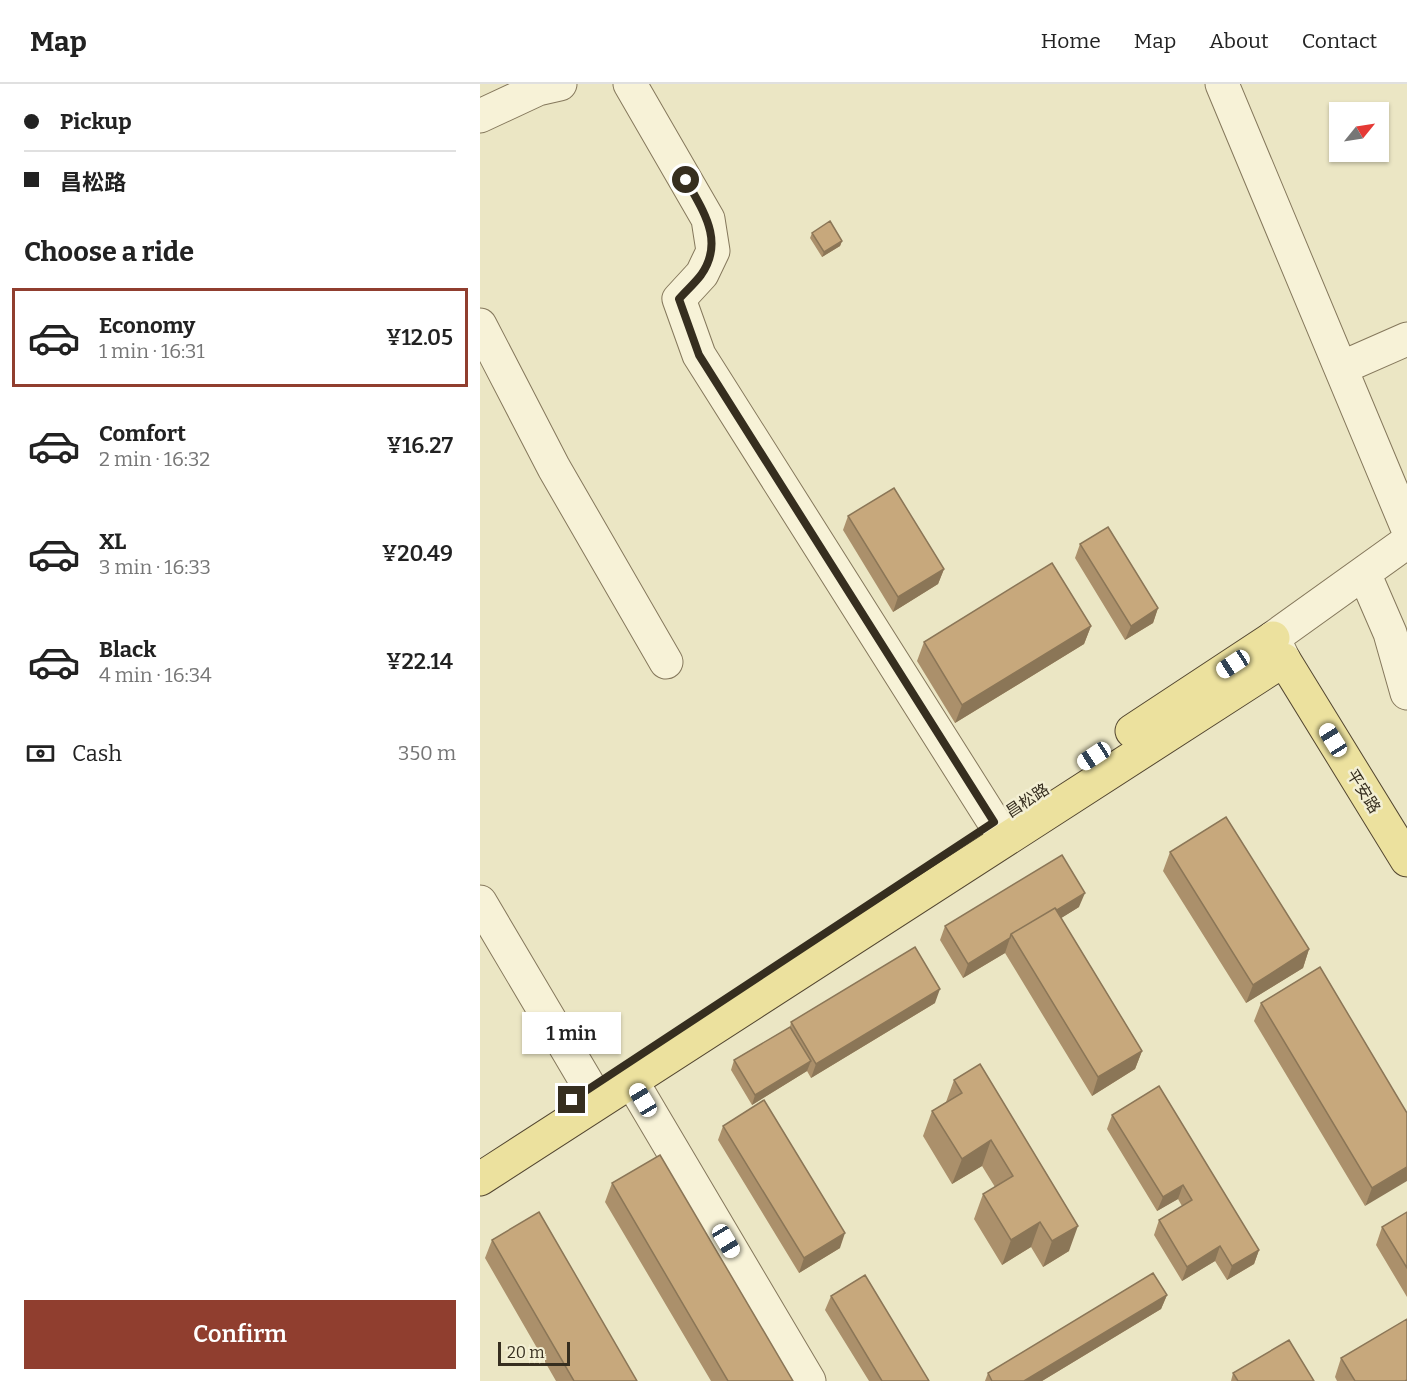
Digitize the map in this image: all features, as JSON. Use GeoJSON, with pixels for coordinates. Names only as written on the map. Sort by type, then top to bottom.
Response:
{"type":"FeatureCollection","features":[{"type":"Feature","properties":{"kind":"main road","name":"昌松路"},"geometry":{"type":"LineString","coordinates":[[480,1159],[994,822],[1278,649]]}},
{"type":"Feature","properties":{"kind":"main road","name":"平安路"},"geometry":{"type":"LineString","coordinates":[[1278,649],[1407,860]]}},
{"type":"Feature","properties":{"kind":"main road"},"geometry":{"type":"LineString","coordinates":[[480,1179],[1278,649]]}},
{"type":"Feature","properties":{"kind":"street"},"geometry":{"type":"LineString","coordinates":[[480,116],[538,89],[560,84]]}},
{"type":"Feature","properties":{"kind":"street"},"geometry":{"type":"LineString","coordinates":[[630,84],[708,219],[713,251],[702,274],[679,299],[699,355],[994,822]]}},
{"type":"Feature","properties":{"kind":"street"},"geometry":{"type":"LineString","coordinates":[[1222,84],[1407,527]]}},
{"type":"Feature","properties":{"kind":"street"},"geometry":{"type":"LineString","coordinates":[[480,326],[554,468],[666,662]]}},
{"type":"Feature","properties":{"kind":"street"},"geometry":{"type":"LineString","coordinates":[[1341,368],[1407,339]]}},
{"type":"Feature","properties":{"kind":"street"},"geometry":{"type":"LineString","coordinates":[[1278,649],[1364,573],[1407,542]]}},
{"type":"Feature","properties":{"kind":"street"},"geometry":{"type":"LineString","coordinates":[[1364,573],[1390,633],[1407,693]]}},
{"type":"Feature","properties":{"kind":"street"},"geometry":{"type":"LineString","coordinates":[[480,902],[590,1088]]}},
{"type":"Feature","properties":{"kind":"street"},"geometry":{"type":"LineString","coordinates":[[631,1080],[809,1381]]}},
{"type":"Feature","properties":{"kind":"building"},"geometry":{"type":"Polygon","coordinates":[[[830,221],[842,241],[824,252],[812,233],[830,221]]]}},
{"type":"Feature","properties":{"kind":"building"},"geometry":{"type":"Polygon","coordinates":[[[894,488],[944,569],[898,597],[848,516],[894,488]]]}},
{"type":"Feature","properties":{"kind":"building"},"geometry":{"type":"Polygon","coordinates":[[[1108,527],[1158,608],[1131,626],[1080,544],[1108,527]]]}},
{"type":"Feature","properties":{"kind":"building"},"geometry":{"type":"Polygon","coordinates":[[[1052,563],[1091,626],[962,705],[924,642],[1052,563]]]}},
{"type":"Feature","properties":{"kind":"building"},"geometry":{"type":"Polygon","coordinates":[[[1226,817],[1309,949],[1253,985],[1170,852],[1226,817]]]}},
{"type":"Feature","properties":{"kind":"building"},"geometry":{"type":"Polygon","coordinates":[[[1062,855],[1085,893],[1011,934],[1010,938],[968,964],[945,926],[1062,855]]]}},
{"type":"Feature","properties":{"kind":"building"},"geometry":{"type":"Polygon","coordinates":[[[1055,908],[1142,1051],[1098,1077],[1011,934],[1055,908]]]}},
{"type":"Feature","properties":{"kind":"building"},"geometry":{"type":"Polygon","coordinates":[[[915,947],[940,989],[816,1064],[791,1022],[915,947]]]}},
{"type":"Feature","properties":{"kind":"building"},"geometry":{"type":"Polygon","coordinates":[[[1320,967],[1407,1113],[1407,1167],[1372,1188],[1261,1003],[1320,967]]]}},
{"type":"Feature","properties":{"kind":"building"},"geometry":{"type":"Polygon","coordinates":[[[790,1027],[811,1061],[755,1095],[734,1060],[790,1027]]]}},
{"type":"Feature","properties":{"kind":"building"},"geometry":{"type":"Polygon","coordinates":[[[980,1064],[1078,1226],[1052,1241],[1040,1222],[1011,1240],[983,1194],[1013,1176],[991,1140],[962,1159],[932,1111],[962,1093],[954,1080],[980,1064]]]}},
{"type":"Feature","properties":{"kind":"building"},"geometry":{"type":"Polygon","coordinates":[[[1159,1086],[1259,1250],[1232,1266],[1220,1246],[1187,1267],[1159,1220],[1192,1200],[1183,1185],[1163,1197],[1112,1115],[1159,1086]]]}},
{"type":"Feature","properties":{"kind":"building"},"geometry":{"type":"Polygon","coordinates":[[[764,1100],[845,1233],[804,1258],[723,1126],[764,1100]]]}},
{"type":"Feature","properties":{"kind":"building"},"geometry":{"type":"Polygon","coordinates":[[[660,1155],[793,1381],[728,1381],[612,1183],[660,1155]]]}},
{"type":"Feature","properties":{"kind":"building"},"geometry":{"type":"Polygon","coordinates":[[[539,1212],[637,1381],[574,1381],[492,1240],[539,1212]]]}},
{"type":"Feature","properties":{"kind":"building"},"geometry":{"type":"Polygon","coordinates":[[[1407,1212],[1407,1268],[1382,1227],[1407,1212]]]}},
{"type":"Feature","properties":{"kind":"building"},"geometry":{"type":"Polygon","coordinates":[[[1153,1273],[1167,1295],[1024,1381],[992,1381],[988,1373],[1153,1273]]]}},
{"type":"Feature","properties":{"kind":"building"},"geometry":{"type":"Polygon","coordinates":[[[865,1275],[929,1381],[882,1381],[831,1296],[865,1275]]]}},
{"type":"Feature","properties":{"kind":"building"},"geometry":{"type":"Polygon","coordinates":[[[1407,1319],[1407,1380],[1355,1381],[1341,1358],[1407,1319]]]}},
{"type":"Feature","properties":{"kind":"building"},"geometry":{"type":"Polygon","coordinates":[[[1289,1340],[1314,1381],[1238,1381],[1233,1373],[1289,1340]]]}},
{"type":"Feature","properties":{"kind":"route"},"geometry":{"type":"LineString","coordinates":[[572,1100],[994,822],[699,355],[679,299],[702,274],[713,251],[708,219],[686,180]]}}]}
